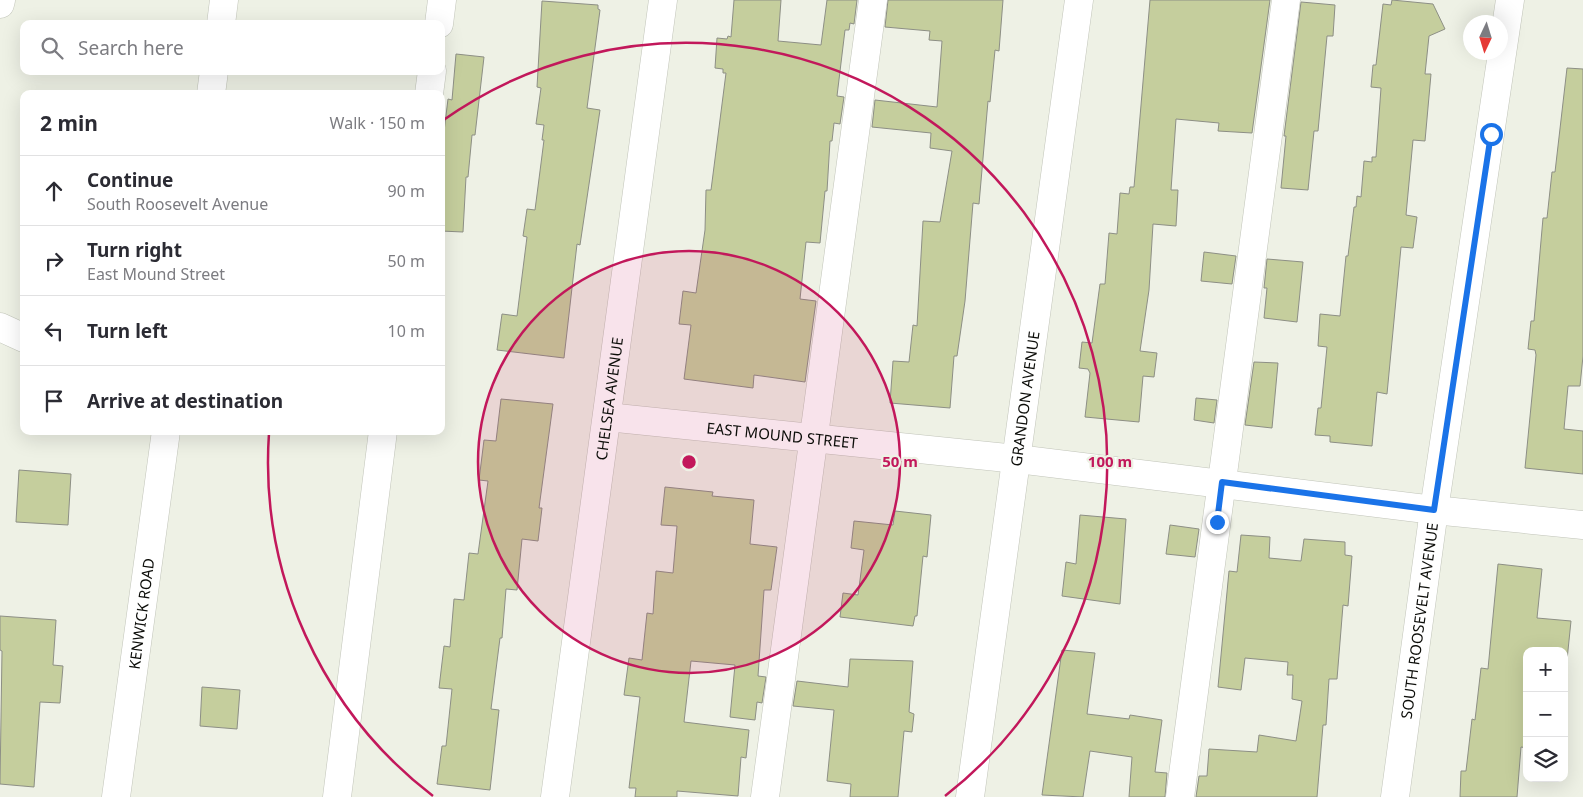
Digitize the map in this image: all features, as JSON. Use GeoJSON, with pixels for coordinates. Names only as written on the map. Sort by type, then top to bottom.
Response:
{"type":"FeatureCollection","features":[{"type":"Feature","properties":{"kind":"street"},"geometry":{"type":"LineString","coordinates":[[0,4],[1,0]]}},
{"type":"Feature","properties":{"kind":"street"},"geometry":{"type":"LineString","coordinates":[[222,20],[224,0]]}},
{"type":"Feature","properties":{"kind":"street"},"geometry":{"type":"LineString","coordinates":[[440,20],[442,0]]}},
{"type":"Feature","properties":{"kind":"street","name":"CHELSEA AVENUE"},"geometry":{"type":"LineString","coordinates":[[555,797],[663,0]]}},
{"type":"Feature","properties":{"kind":"street"},"geometry":{"type":"LineString","coordinates":[[765,797],[873,0]]}},
{"type":"Feature","properties":{"kind":"street","name":"GRANDON AVENUE"},"geometry":{"type":"LineString","coordinates":[[970,797],[1079,0]]}},
{"type":"Feature","properties":{"kind":"street"},"geometry":{"type":"LineString","coordinates":[[1180,797],[1286,0]]}},
{"type":"Feature","properties":{"kind":"street","name":"SOUTH ROOSEVELT AVENUE"},"geometry":{"type":"LineString","coordinates":[[1395,797],[1434,510],[1510,0]]}},
{"type":"Feature","properties":{"kind":"street"},"geometry":{"type":"LineString","coordinates":[[212,90],[213,75]]}},
{"type":"Feature","properties":{"kind":"street"},"geometry":{"type":"LineString","coordinates":[[430,90],[431,75]]}},
{"type":"Feature","properties":{"kind":"street"},"geometry":{"type":"LineString","coordinates":[[0,327],[20,336]]}},
{"type":"Feature","properties":{"kind":"street","name":"EAST MOUND STREET"},"geometry":{"type":"LineString","coordinates":[[606,417],[1016,459],[1222,482],[1434,510],[1583,525]]}},
{"type":"Feature","properties":{"kind":"street","name":"KENWICK ROAD"},"geometry":{"type":"LineString","coordinates":[[116,797],[165,435]]}},
{"type":"Feature","properties":{"kind":"street"},"geometry":{"type":"LineString","coordinates":[[337,797],[382,435]]}},
{"type":"Feature","properties":{"kind":"building"},"geometry":{"type":"Polygon","coordinates":[[[734,0],[781,0],[778,41],[821,45],[827,0],[857,0],[854,24],[850,23],[849,30],[845,30],[837,96],[844,97],[840,124],[834,123],[832,141],[830,141],[827,191],[825,191],[820,243],[806,242],[800,299],[816,301],[805,382],[754,375],[753,388],[684,379],[691,325],[679,324],[683,291],[696,293],[705,230],[706,190],[711,190],[726,73],[723,73],[723,69],[715,68],[717,38],[727,39],[728,36],[731,37],[734,0]]]}},
{"type":"Feature","properties":{"kind":"building"},"geometry":{"type":"Polygon","coordinates":[[[888,0],[1003,0],[999,51],[995,50],[990,102],[988,101],[979,204],[973,203],[965,301],[957,356],[954,356],[950,408],[890,403],[893,361],[909,362],[913,325],[917,326],[923,221],[940,222],[952,151],[930,148],[931,133],[872,127],[875,100],[937,107],[942,41],[929,40],[930,31],[885,27],[888,0]]]}},
{"type":"Feature","properties":{"kind":"building"},"geometry":{"type":"Polygon","coordinates":[[[1150,0],[1270,0],[1252,133],[1218,131],[1219,123],[1176,119],[1171,190],[1178,190],[1176,226],[1153,224],[1149,290],[1140,351],[1157,353],[1154,377],[1143,376],[1139,422],[1085,417],[1090,373],[1088,369],[1079,368],[1082,342],[1092,343],[1100,284],[1105,284],[1109,233],[1117,234],[1120,193],[1129,194],[1130,187],[1134,187],[1150,0]]]}},
{"type":"Feature","properties":{"kind":"building"},"geometry":{"type":"Polygon","coordinates":[[[1392,0],[1433,4],[1445,29],[1429,36],[1425,74],[1431,74],[1425,141],[1413,140],[1406,215],[1417,217],[1413,248],[1401,247],[1387,394],[1377,392],[1372,446],[1330,442],[1330,436],[1315,435],[1318,408],[1321,408],[1327,347],[1318,346],[1320,314],[1340,316],[1346,256],[1348,256],[1354,207],[1356,207],[1357,196],[1361,197],[1364,161],[1372,162],[1372,157],[1376,157],[1381,88],[1371,87],[1373,65],[1376,65],[1383,4],[1391,5],[1392,0]]]}},
{"type":"Feature","properties":{"kind":"building"},"geometry":{"type":"Polygon","coordinates":[[[542,1],[598,5],[600,10],[587,108],[600,110],[580,245],[577,244],[564,358],[497,350],[502,314],[517,316],[527,237],[523,236],[527,209],[535,210],[544,140],[542,140],[544,125],[536,124],[541,88],[537,87],[542,1]]]}},
{"type":"Feature","properties":{"kind":"building"},"geometry":{"type":"Polygon","coordinates":[[[1301,2],[1335,5],[1333,36],[1327,36],[1318,131],[1314,131],[1308,190],[1281,188],[1286,136],[1284,136],[1301,2]]]}},
{"type":"Feature","properties":{"kind":"building"},"geometry":{"type":"Polygon","coordinates":[[[456,54],[484,57],[475,135],[472,135],[468,177],[466,177],[463,232],[445,231],[445,123],[448,99],[452,100],[456,54]]]}},
{"type":"Feature","properties":{"kind":"building"},"geometry":{"type":"Polygon","coordinates":[[[1567,68],[1583,69],[1583,356],[1580,386],[1568,386],[1564,429],[1583,431],[1583,474],[1525,468],[1536,355],[1535,350],[1528,349],[1531,321],[1534,321],[1543,218],[1547,218],[1552,172],[1555,172],[1567,68]]]}},
{"type":"Feature","properties":{"kind":"building"},"geometry":{"type":"Polygon","coordinates":[[[1204,252],[1236,256],[1232,284],[1201,281],[1204,252]]]}},
{"type":"Feature","properties":{"kind":"building"},"geometry":{"type":"Polygon","coordinates":[[[1267,259],[1303,262],[1297,322],[1264,318],[1267,288],[1264,288],[1267,259]]]}},
{"type":"Feature","properties":{"kind":"building"},"geometry":{"type":"Polygon","coordinates":[[[1254,362],[1278,363],[1272,428],[1245,425],[1254,362]]]}},
{"type":"Feature","properties":{"kind":"building"},"geometry":{"type":"Polygon","coordinates":[[[1196,398],[1217,400],[1214,423],[1194,420],[1196,398]]]}},
{"type":"Feature","properties":{"kind":"building"},"geometry":{"type":"Polygon","coordinates":[[[501,399],[553,404],[539,508],[542,508],[538,541],[522,539],[517,590],[506,589],[502,638],[500,638],[491,709],[499,710],[490,790],[437,784],[442,746],[446,746],[452,689],[439,688],[444,646],[450,647],[454,599],[464,600],[469,553],[478,554],[488,481],[479,480],[484,440],[496,441],[501,399]]]}},
{"type":"Feature","properties":{"kind":"building"},"geometry":{"type":"Polygon","coordinates":[[[19,470],[71,474],[68,525],[16,522],[19,470]]]}},
{"type":"Feature","properties":{"kind":"building"},"geometry":{"type":"Polygon","coordinates":[[[665,487],[713,492],[712,496],[754,500],[750,544],[777,547],[771,590],[764,590],[758,676],[766,677],[762,703],[757,702],[755,720],[730,717],[735,665],[691,661],[684,722],[749,730],[746,758],[741,757],[738,796],[677,791],[677,797],[635,797],[636,788],[629,788],[640,697],[624,695],[629,658],[642,660],[647,613],[653,614],[656,571],[673,573],[677,526],[661,525],[665,487]]]}},
{"type":"Feature","properties":{"kind":"building"},"geometry":{"type":"Polygon","coordinates":[[[895,511],[931,515],[927,557],[923,556],[917,616],[915,616],[913,626],[840,617],[843,593],[858,595],[864,550],[851,548],[854,521],[893,525],[895,511]]]}},
{"type":"Feature","properties":{"kind":"building"},"geometry":{"type":"Polygon","coordinates":[[[1080,515],[1126,519],[1120,604],[1062,596],[1066,562],[1076,564],[1080,515]]]}},
{"type":"Feature","properties":{"kind":"building"},"geometry":{"type":"Polygon","coordinates":[[[1170,525],[1199,529],[1195,557],[1166,554],[1170,525]]]}},
{"type":"Feature","properties":{"kind":"building"},"geometry":{"type":"Polygon","coordinates":[[[1241,535],[1270,537],[1269,558],[1301,561],[1304,539],[1345,542],[1345,555],[1352,556],[1348,606],[1343,605],[1337,679],[1329,679],[1326,725],[1323,725],[1317,797],[1196,797],[1199,776],[1207,776],[1209,749],[1257,752],[1259,735],[1296,741],[1302,701],[1292,699],[1293,675],[1287,675],[1288,662],[1245,658],[1241,690],[1218,687],[1229,571],[1237,572],[1241,535]]]}},
{"type":"Feature","properties":{"kind":"building"},"geometry":{"type":"Polygon","coordinates":[[[1498,564],[1542,569],[1537,618],[1571,621],[1568,650],[1568,647],[1523,647],[1523,747],[1521,747],[1517,797],[1460,797],[1461,771],[1466,771],[1472,719],[1475,720],[1481,668],[1488,669],[1498,564]]]}},
{"type":"Feature","properties":{"kind":"building"},"geometry":{"type":"Polygon","coordinates":[[[0,616],[56,620],[53,665],[63,666],[60,703],[40,702],[34,787],[0,784],[2,651],[0,650],[0,616]]]}},
{"type":"Feature","properties":{"kind":"building"},"geometry":{"type":"Polygon","coordinates":[[[1062,650],[1095,653],[1087,714],[1129,719],[1130,715],[1162,720],[1155,772],[1167,773],[1165,797],[1129,797],[1132,757],[1090,751],[1083,797],[1042,795],[1062,650]]]}},
{"type":"Feature","properties":{"kind":"building"},"geometry":{"type":"Polygon","coordinates":[[[850,659],[913,661],[909,712],[914,714],[912,732],[904,731],[898,797],[850,797],[851,784],[827,781],[834,710],[793,706],[797,681],[848,687],[850,659]]]}},
{"type":"Feature","properties":{"kind":"building"},"geometry":{"type":"Polygon","coordinates":[[[202,687],[240,690],[237,729],[200,726],[202,687]]]}},
{"type":"Feature","properties":{"kind":"route"},"geometry":{"type":"LineString","coordinates":[[1217,522],[1222,482],[1434,510],[1491,134]]}}]}
